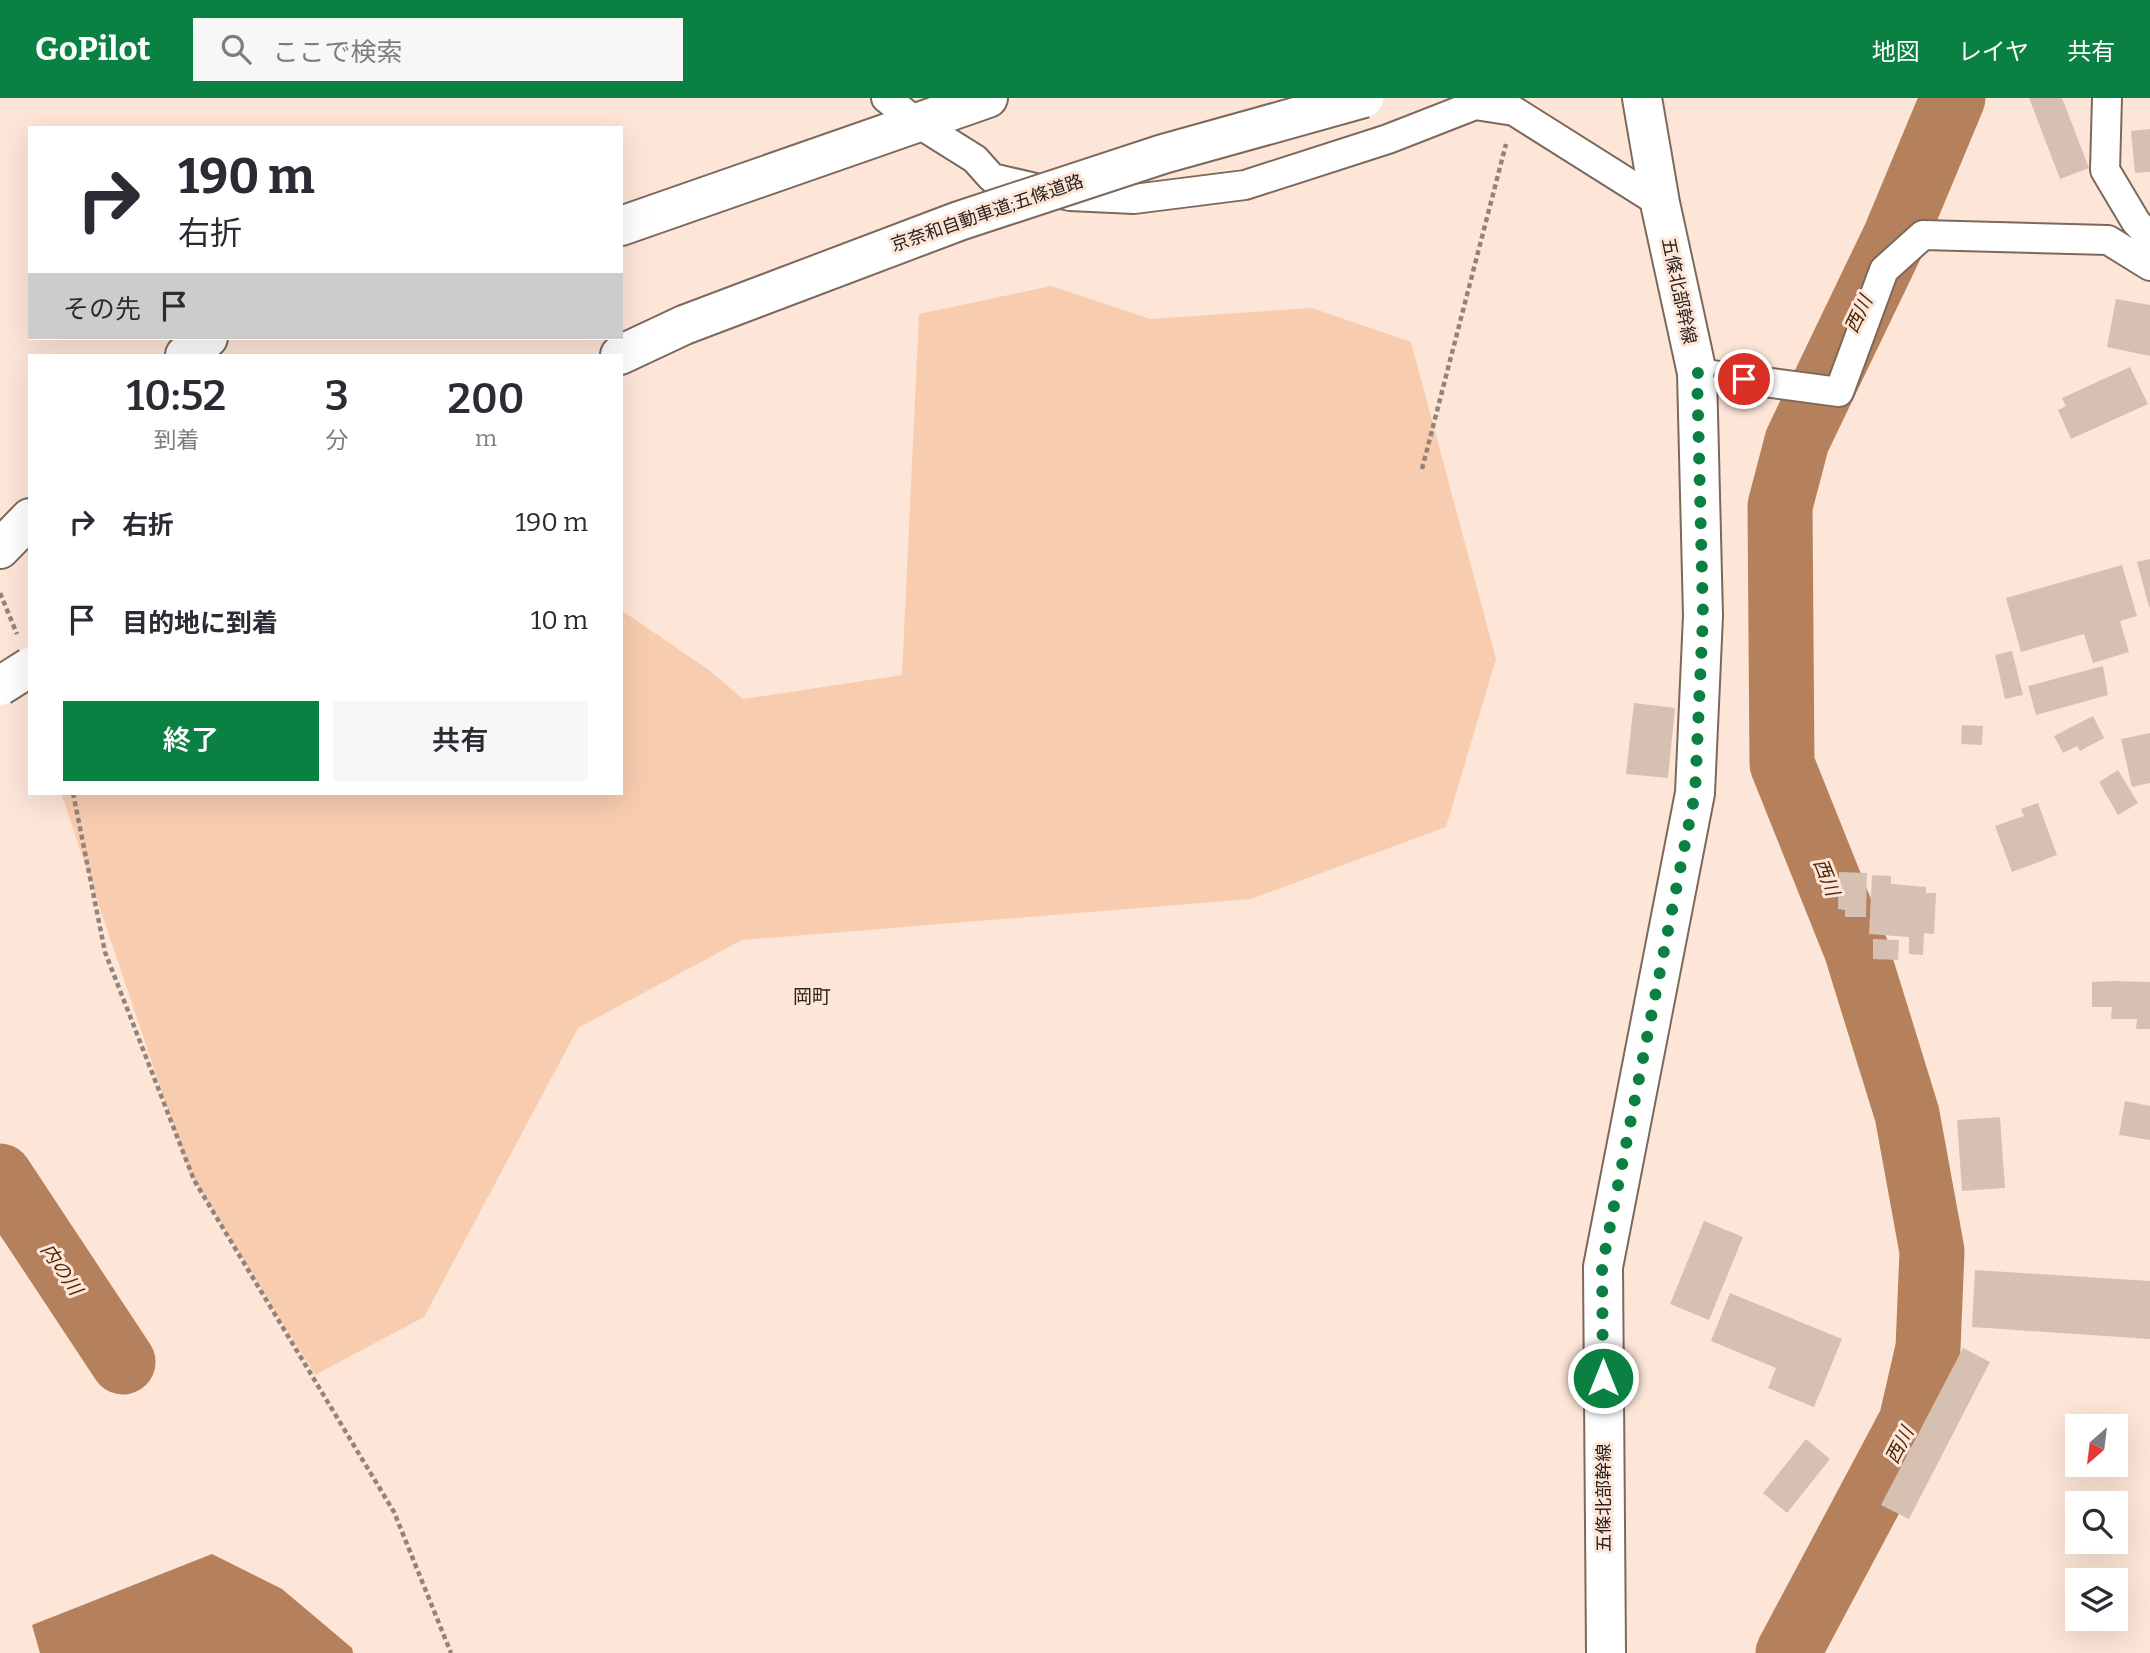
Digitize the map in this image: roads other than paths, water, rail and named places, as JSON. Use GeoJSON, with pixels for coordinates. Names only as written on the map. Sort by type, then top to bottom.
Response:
{"type":"FeatureCollection","features":[{"type":"Feature","properties":{"kind":"main road"},"geometry":{"type":"LineString","coordinates":[[623,225],[988,98]]}},
{"type":"Feature","properties":{"kind":"main road","name":"京奈和自動車道;五條道路"},"geometry":{"type":"LineString","coordinates":[[622,354],[684,326],[959,221],[1163,154],[1364,98]]}},
{"type":"Feature","properties":{"kind":"main road","name":"五條北部幹線"},"geometry":{"type":"LineString","coordinates":[[1606,1653],[1602,1267],[1695,793],[1703,616],[1697,373],[1660,203],[1642,98]]}},
{"type":"Feature","properties":{"kind":"main road"},"geometry":{"type":"LineString","coordinates":[[185,354],[205,340]]}},
{"type":"Feature","properties":{"kind":"main road"},"geometry":{"type":"LineString","coordinates":[[0,549],[28,520]]}},
{"type":"Feature","properties":{"kind":"main road"},"geometry":{"type":"LineString","coordinates":[[0,686],[28,668]]}},
{"type":"Feature","properties":{"kind":"street"},"geometry":{"type":"LineString","coordinates":[[886,98],[916,122],[975,159],[992,178],[1070,196],[1134,199],[1245,186],[1388,139],[1475,105],[1514,111],[1660,203]]}},
{"type":"Feature","properties":{"kind":"street"},"geometry":{"type":"LineString","coordinates":[[2107,98],[2105,170],[2136,222],[2150,237]]}},
{"type":"Feature","properties":{"kind":"street"},"geometry":{"type":"LineString","coordinates":[[1697,373],[1839,392],[1884,270],[1923,235],[2108,240],[2150,266]]}},
{"type":"Feature","properties":{"kind":"waterway","name":"西川"},"geometry":{"type":"LineString","coordinates":[[1788,1653],[1911,1422],[1928,1348],[1932,1251],[1907,1114],[1856,949],[1782,764],[1780,506],[1797,441],[1895,237],[1953,98]]}},
{"type":"Feature","properties":{"kind":"waterway","name":"内の川"},"geometry":{"type":"LineString","coordinates":[[0,1176],[123,1362]]}},
{"type":"Feature","properties":{"kind":"district","name":"岡町"},"geometry":{"type":"Point","coordinates":[812,996]}}]}
